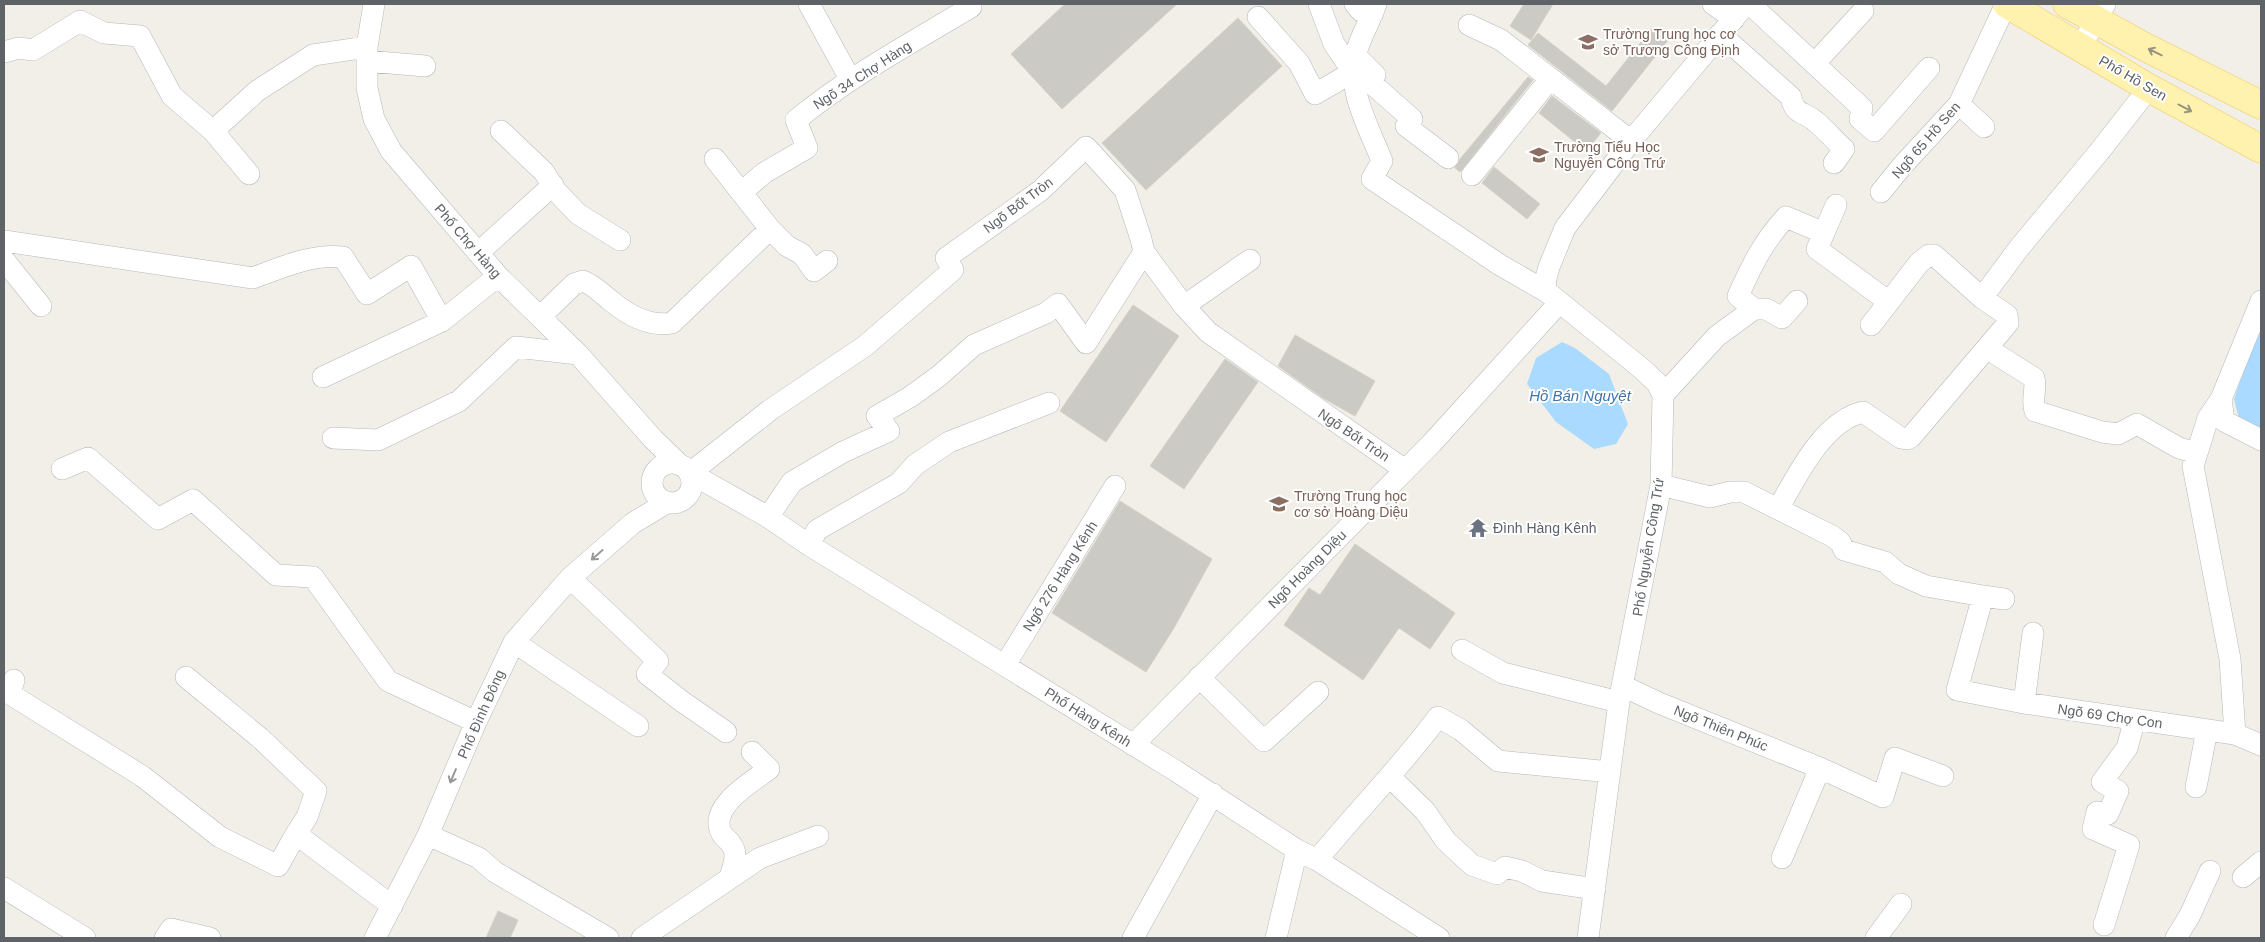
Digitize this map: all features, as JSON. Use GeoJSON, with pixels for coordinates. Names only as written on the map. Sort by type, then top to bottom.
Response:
{"type":"FeatureCollection","features":[{"type":"Feature","properties":{"kind":"main road","name":"Phố Hồ Sen"},"geometry":{"type":"LineString","coordinates":[[2007,4],[2149,88],[2261,148]]}},
{"type":"Feature","properties":{"kind":"main road"},"geometry":{"type":"LineString","coordinates":[[2084,8],[2145,47],[2261,105]]}},
{"type":"Feature","properties":{"kind":"street","name":"Phố Chợ Hàng"},"geometry":{"type":"LineString","coordinates":[[374,4],[367,54],[368,88],[374,119],[391,151],[478,254],[578,354],[677,468]]}},
{"type":"Feature","properties":{"kind":"street"},"geometry":{"type":"LineString","coordinates":[[809,4],[850,79]]}},
{"type":"Feature","properties":{"kind":"street"},"geometry":{"type":"LineString","coordinates":[[1319,4],[1334,44],[1354,64],[1375,75],[1370,82],[1412,119],[1406,126],[1448,158]]}},
{"type":"Feature","properties":{"kind":"street"},"geometry":{"type":"LineString","coordinates":[[1713,4],[1733,19],[1791,97],[1793,104],[1800,114],[1814,120],[1844,149],[1834,163]]}},
{"type":"Feature","properties":{"kind":"street"},"geometry":{"type":"LineString","coordinates":[[1750,4],[1862,108],[1860,119],[1874,131],[1929,68]]}},
{"type":"Feature","properties":{"kind":"street","name":"Ngõ 65 Hồ Sen"},"geometry":{"type":"LineString","coordinates":[[1881,192],[1902,166],[1959,104],[2007,4]]}},
{"type":"Feature","properties":{"kind":"street","name":"Ngõ 34 Chợ Hàng"},"geometry":{"type":"LineString","coordinates":[[742,192],[764,173],[807,148],[796,120],[850,79],[971,7]]}},
{"type":"Feature","properties":{"kind":"street"},"geometry":{"type":"LineString","coordinates":[[1368,7],[1354,64],[1354,90],[1382,161],[1372,179],[1500,265],[1553,297],[1641,368],[1657,383],[1663,396],[1717,336],[1754,309],[1766,309],[1782,318],[1797,301]]}},
{"type":"Feature","properties":{"kind":"street"},"geometry":{"type":"LineString","coordinates":[[2070,42],[2084,8]]}},
{"type":"Feature","properties":{"kind":"street"},"geometry":{"type":"LineString","coordinates":[[1815,63],[1863,11]]}},
{"type":"Feature","properties":{"kind":"street"},"geometry":{"type":"LineString","coordinates":[[1258,17],[1299,63],[1315,94],[1354,64]]}},
{"type":"Feature","properties":{"kind":"street"},"geometry":{"type":"LineString","coordinates":[[1553,297],[1545,282],[1565,228],[1631,141],[1733,19]]}},
{"type":"Feature","properties":{"kind":"street"},"geometry":{"type":"LineString","coordinates":[[4,52],[19,48],[33,50],[80,21],[104,33],[140,36],[172,96],[213,131],[249,174]]}},
{"type":"Feature","properties":{"kind":"street"},"geometry":{"type":"LineString","coordinates":[[1468,25],[1501,40],[1631,141]]}},
{"type":"Feature","properties":{"kind":"street"},"geometry":{"type":"LineString","coordinates":[[213,131],[257,91],[313,55],[367,54],[425,66]]}},
{"type":"Feature","properties":{"kind":"street"},"geometry":{"type":"LineString","coordinates":[[1472,175],[1550,79]]}},
{"type":"Feature","properties":{"kind":"street"},"geometry":{"type":"LineString","coordinates":[[1982,298],[2019,248],[2105,145],[2149,88]]}},
{"type":"Feature","properties":{"kind":"street"},"geometry":{"type":"LineString","coordinates":[[1959,104],[1984,126]]}},
{"type":"Feature","properties":{"kind":"street"},"geometry":{"type":"LineString","coordinates":[[501,130],[544,172],[552,185],[578,214],[620,240]]}},
{"type":"Feature","properties":{"kind":"street","name":"Ngõ Bốt Tròn"},"geometry":{"type":"LineString","coordinates":[[677,468],[770,410],[865,346],[953,270],[946,258],[1040,191],[1086,147],[1125,190],[1142,239],[1144,252],[1184,306],[1208,332],[1405,470]]}},
{"type":"Feature","properties":{"kind":"street"},"geometry":{"type":"LineString","coordinates":[[715,159],[770,229],[787,246],[802,254],[814,271],[827,261]]}},
{"type":"Feature","properties":{"kind":"street"},"geometry":{"type":"LineString","coordinates":[[478,254],[552,185]]}},
{"type":"Feature","properties":{"kind":"street"},"geometry":{"type":"LineString","coordinates":[[1836,205],[1817,249],[1889,302]]}},
{"type":"Feature","properties":{"kind":"street"},"geometry":{"type":"LineString","coordinates":[[1754,309],[1738,296],[1755,258],[1769,235],[1786,217],[1824,233]]}},
{"type":"Feature","properties":{"kind":"street"},"geometry":{"type":"LineString","coordinates":[[541,316],[574,284],[583,281],[592,284],[622,308],[651,323],[661,325],[672,322],[770,229]]}},
{"type":"Feature","properties":{"kind":"street"},"geometry":{"type":"LineString","coordinates":[[4,241],[253,278],[292,263],[326,256],[343,257],[367,294],[411,266],[442,321]]}},
{"type":"Feature","properties":{"kind":"street"},"geometry":{"type":"LineString","coordinates":[[768,517],[792,482],[843,452],[889,431],[878,416],[939,376],[974,344],[1046,313],[1058,304],[1086,343],[1144,252]]}},
{"type":"Feature","properties":{"kind":"street"},"geometry":{"type":"LineString","coordinates":[[1778,509],[1814,450],[1833,429],[1854,414],[1863,412],[1901,438],[1907,439],[2008,323],[2007,316],[1973,291],[1934,255],[1929,255],[1920,263],[1871,324]]}},
{"type":"Feature","properties":{"kind":"street"},"geometry":{"type":"LineString","coordinates":[[4,260],[41,306]]}},
{"type":"Feature","properties":{"kind":"street"},"geometry":{"type":"LineString","coordinates":[[1184,306],[1250,260]]}},
{"type":"Feature","properties":{"kind":"street"},"geometry":{"type":"LineString","coordinates":[[323,377],[442,321],[498,276]]}},
{"type":"Feature","properties":{"kind":"street","name":"Ngõ Hoàng Diệu"},"geometry":{"type":"LineString","coordinates":[[1133,745],[1452,422],[1553,297]]}},
{"type":"Feature","properties":{"kind":"street"},"geometry":{"type":"LineString","coordinates":[[2235,734],[2230,659],[2193,466],[2208,418],[2221,399],[2261,301]]}},
{"type":"Feature","properties":{"kind":"street"},"geometry":{"type":"LineString","coordinates":[[333,438],[378,440],[459,401],[516,347],[578,354]]}},
{"type":"Feature","properties":{"kind":"street"},"geometry":{"type":"LineString","coordinates":[[1988,348],[2034,378],[2036,384],[2033,406],[2035,412],[2102,432],[2118,434],[2138,424],[2179,448],[2197,453]]}},
{"type":"Feature","properties":{"kind":"street","name":"Phố Nguyễn Công Trứ"},"geometry":{"type":"LineString","coordinates":[[1588,938],[1621,694],[1661,485],[1663,396]]}},
{"type":"Feature","properties":{"kind":"street"},"geometry":{"type":"LineString","coordinates":[[2221,399],[2224,421],[2261,440]]}},
{"type":"Feature","properties":{"kind":"street"},"geometry":{"type":"LineString","coordinates":[[809,544],[817,530],[899,483],[914,465],[948,442],[1049,403]]}},
{"type":"Feature","properties":{"kind":"street"},"geometry":{"type":"LineString","coordinates":[[62,469],[88,458],[158,519],[193,500],[276,574],[313,577],[388,681],[476,722]]}},
{"type":"Feature","properties":{"kind":"street"},"geometry":{"type":"LineString","coordinates":[[677,468],[692,486],[669,496],[653,477],[677,468]]}},
{"type":"Feature","properties":{"kind":"street","name":"Phố Hàng Kênh"},"geometry":{"type":"LineString","coordinates":[[677,468],[736,498],[768,517],[1439,938]]}},
{"type":"Feature","properties":{"kind":"street"},"geometry":{"type":"LineString","coordinates":[[1661,485],[1710,497],[1730,492],[1744,492],[1832,536],[1840,542],[1844,550],[1885,562],[1909,579],[1926,586],[2004,599]]}},
{"type":"Feature","properties":{"kind":"street","name":"Ngõ 276 Hàng Kênh"},"geometry":{"type":"LineString","coordinates":[[1005,665],[1115,486]]}},
{"type":"Feature","properties":{"kind":"street","name":"Phố Hàng Kênh"},"geometry":{"type":"LineString","coordinates":[[669,496],[736,498]]}},
{"type":"Feature","properties":{"kind":"street","name":"Phố Đình Đông"},"geometry":{"type":"LineString","coordinates":[[375,938],[428,835],[476,722],[514,642],[570,578],[633,523],[669,496]]}},
{"type":"Feature","properties":{"kind":"street"},"geometry":{"type":"LineString","coordinates":[[570,578],[658,661],[647,674],[726,732]]}},
{"type":"Feature","properties":{"kind":"street","name":"Ngõ 69 Chợ Con"},"geometry":{"type":"LineString","coordinates":[[1983,596],[1957,690],[2024,703],[2235,734],[2261,745]]}},
{"type":"Feature","properties":{"kind":"street"},"geometry":{"type":"LineString","coordinates":[[2024,703],[2032,633]]}},
{"type":"Feature","properties":{"kind":"street"},"geometry":{"type":"LineString","coordinates":[[514,642],[638,726]]}},
{"type":"Feature","properties":{"kind":"street","name":"Ngõ Thiên Phúc"},"geometry":{"type":"LineString","coordinates":[[1462,650],[1504,673],[1621,694],[1659,703],[1820,768],[1883,797],[1895,758],[1943,776]]}},
{"type":"Feature","properties":{"kind":"street"},"geometry":{"type":"LineString","coordinates":[[14,680],[10,694],[142,776],[220,837],[278,866],[307,817],[316,791],[260,738],[186,677]]}},
{"type":"Feature","properties":{"kind":"street"},"geometry":{"type":"LineString","coordinates":[[1200,677],[1264,741],[1318,692]]}},
{"type":"Feature","properties":{"kind":"street"},"geometry":{"type":"LineString","coordinates":[[1317,860],[1351,819],[1390,777],[1438,717],[1461,730],[1498,761],[1610,772]]}},
{"type":"Feature","properties":{"kind":"street"},"geometry":{"type":"LineString","coordinates":[[2104,925],[2129,845],[2093,829],[2097,812],[2108,814],[2118,791],[2102,782],[2127,748],[2135,720]]}},
{"type":"Feature","properties":{"kind":"street"},"geometry":{"type":"LineString","coordinates":[[2196,787],[2207,730]]}},
{"type":"Feature","properties":{"kind":"street"},"geometry":{"type":"LineString","coordinates":[[730,878],[736,854],[731,844],[721,834],[718,822],[720,810],[734,796],[769,768],[752,752]]}},
{"type":"Feature","properties":{"kind":"street"},"geometry":{"type":"LineString","coordinates":[[1782,858],[1820,768]]}},
{"type":"Feature","properties":{"kind":"street"},"geometry":{"type":"LineString","coordinates":[[1390,777],[1425,811],[1446,841],[1472,865],[1497,874],[1505,866],[1522,871],[1542,881],[1595,889]]}},
{"type":"Feature","properties":{"kind":"street"},"geometry":{"type":"LineString","coordinates":[[1134,938],[1212,794]]}},
{"type":"Feature","properties":{"kind":"street"},"geometry":{"type":"LineString","coordinates":[[296,834],[392,906]]}},
{"type":"Feature","properties":{"kind":"street"},"geometry":{"type":"LineString","coordinates":[[428,835],[479,858],[494,872],[608,938]]}},
{"type":"Feature","properties":{"kind":"street"},"geometry":{"type":"LineString","coordinates":[[642,938],[760,858],[818,836]]}},
{"type":"Feature","properties":{"kind":"street"},"geometry":{"type":"LineString","coordinates":[[1276,938],[1297,850]]}},
{"type":"Feature","properties":{"kind":"street"},"geometry":{"type":"LineString","coordinates":[[2243,877],[2261,862]]}},
{"type":"Feature","properties":{"kind":"street"},"geometry":{"type":"LineString","coordinates":[[2176,938],[2190,915],[2210,871]]}},
{"type":"Feature","properties":{"kind":"street"},"geometry":{"type":"LineString","coordinates":[[4,888],[85,938]]}},
{"type":"Feature","properties":{"kind":"street"},"geometry":{"type":"LineString","coordinates":[[1876,938],[1901,904]]}},
{"type":"Feature","properties":{"kind":"street"},"geometry":{"type":"LineString","coordinates":[[165,938],[171,929],[210,938]]}},
{"type":"Feature","properties":{"kind":"water"},"geometry":{"type":"Polygon","coordinates":[[[2261,320],[2261,429],[2239,419],[2234,399],[2261,320]]]}},
{"type":"Feature","properties":{"kind":"water","name":"Hồ Bán Nguyệt"},"geometry":{"type":"Polygon","coordinates":[[[1562,342],[1575,348],[1609,374],[1628,424],[1616,444],[1594,449],[1556,422],[1527,384],[1536,358],[1562,342]]]}},
{"type":"Feature","properties":{"kind":"building"},"geometry":{"type":"Polygon","coordinates":[[[1065,4],[1177,4],[1062,109],[1011,54],[1065,4]]]}},
{"type":"Feature","properties":{"kind":"building"},"geometry":{"type":"Polygon","coordinates":[[[1524,4],[1553,4],[1531,40],[1510,26],[1524,4]]]}},
{"type":"Feature","properties":{"kind":"building"},"geometry":{"type":"Polygon","coordinates":[[[1238,18],[1282,66],[1146,190],[1102,143],[1238,18]]]}},
{"type":"Feature","properties":{"kind":"building"},"geometry":{"type":"Polygon","coordinates":[[[1653,27],[1669,39],[1612,111],[1528,45],[1538,33],[1606,86],[1653,27]]]}},
{"type":"Feature","properties":{"kind":"building"},"geometry":{"type":"Polygon","coordinates":[[[1528,77],[1533,80],[1460,172],[1455,168],[1460,159],[1528,77]]]}},
{"type":"Feature","properties":{"kind":"building"},"geometry":{"type":"Polygon","coordinates":[[[1552,96],[1601,133],[1586,151],[1539,113],[1552,96]]]}},
{"type":"Feature","properties":{"kind":"building"},"geometry":{"type":"Polygon","coordinates":[[[1494,167],[1540,204],[1527,219],[1482,183],[1494,167]]]}},
{"type":"Feature","properties":{"kind":"building"},"geometry":{"type":"Polygon","coordinates":[[[1133,305],[1179,336],[1106,442],[1060,411],[1133,305]]]}},
{"type":"Feature","properties":{"kind":"building"},"geometry":{"type":"Polygon","coordinates":[[[1295,335],[1375,381],[1355,416],[1323,398],[1278,366],[1295,335]]]}},
{"type":"Feature","properties":{"kind":"building"},"geometry":{"type":"Polygon","coordinates":[[[1225,359],[1258,382],[1184,489],[1150,466],[1225,359]]]}},
{"type":"Feature","properties":{"kind":"building"},"geometry":{"type":"Polygon","coordinates":[[[1120,501],[1212,559],[1174,628],[1146,672],[1052,613],[1120,501]]]}},
{"type":"Feature","properties":{"kind":"building"},"geometry":{"type":"Polygon","coordinates":[[[1355,544],[1455,613],[1430,649],[1399,628],[1363,680],[1284,625],[1309,588],[1320,595],[1355,544]]]}},
{"type":"Feature","properties":{"kind":"building"},"geometry":{"type":"Polygon","coordinates":[[[498,911],[518,920],[510,938],[486,938],[498,911]]]}},
{"type":"Feature","properties":{"kind":"place","name":"Trường Trung học cơ sở Trương Công Định"},"geometry":{"type":"Point","coordinates":[1588,42]}},
{"type":"Feature","properties":{"kind":"place","name":"Trường Tiểu Học Nguyễn Công Trứ"},"geometry":{"type":"Point","coordinates":[1539,155]}},
{"type":"Feature","properties":{"kind":"place","name":"Trường Trung học cơ sở Hoàng Diệu"},"geometry":{"type":"Point","coordinates":[1279,504]}},
{"type":"Feature","properties":{"kind":"place","name":"Đình Hàng Kênh"},"geometry":{"type":"Point","coordinates":[1478,528]}}]}
